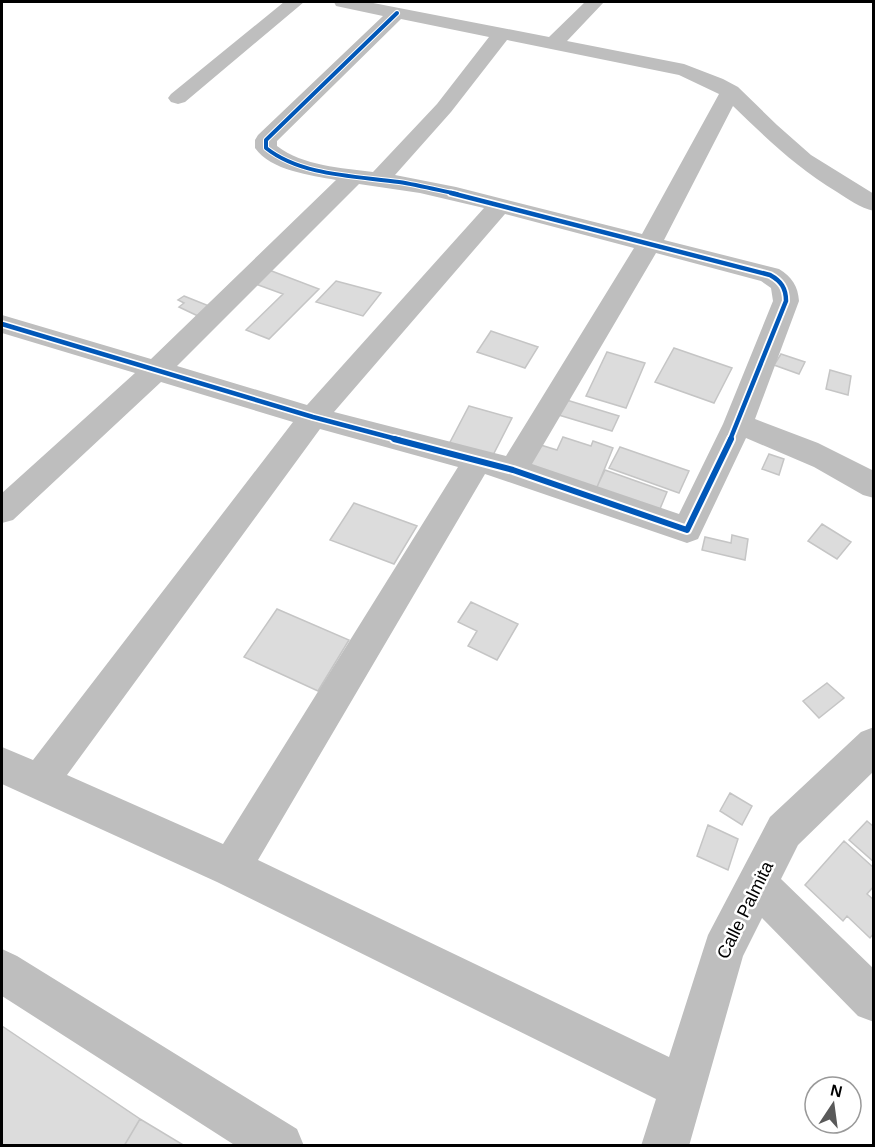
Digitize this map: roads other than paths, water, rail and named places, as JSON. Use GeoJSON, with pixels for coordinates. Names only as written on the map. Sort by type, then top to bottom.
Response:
{"type":"FeatureCollection","features":[{"type":"Feature","properties":{"kind":"street"},"geometry":{"type":"LineString","coordinates":[[178,98],[295,2]]}},
{"type":"Feature","properties":{"kind":"street"},"geometry":{"type":"LineString","coordinates":[[343,2],[706,76],[731,91],[783,144],[839,184],[873,204]]}},
{"type":"Feature","properties":{"kind":"street"},"geometry":{"type":"LineString","coordinates":[[428,19],[448,2]]}},
{"type":"Feature","properties":{"kind":"street"},"geometry":{"type":"LineString","coordinates":[[552,45],[595,2]]}},
{"type":"Feature","properties":{"kind":"street"},"geometry":{"type":"LineString","coordinates":[[2,324],[313,417],[513,470],[687,530],[738,424],[786,301],[786,289],[781,281],[770,275],[428,187],[313,168],[272,155],[266,148],[266,140],[398,13]]}},
{"type":"Feature","properties":{"kind":"street"},"geometry":{"type":"LineString","coordinates":[[2,511],[444,108],[501,35]]}},
{"type":"Feature","properties":{"kind":"street"},"geometry":{"type":"LineString","coordinates":[[513,470],[649,244],[731,91]]}},
{"type":"Feature","properties":{"kind":"street"},"geometry":{"type":"LineString","coordinates":[[39,782],[313,417],[499,206]]}},
{"type":"Feature","properties":{"kind":"street"},"geometry":{"type":"LineString","coordinates":[[738,424],[788,442],[846,468],[873,486]]}},
{"type":"Feature","properties":{"kind":"street"},"geometry":{"type":"LineString","coordinates":[[231,868],[478,460]]}},
{"type":"Feature","properties":{"kind":"street","name":"Calle Palmita"},"geometry":{"type":"LineString","coordinates":[[665,1146],[723,950],[784,831],[873,745]]}},
{"type":"Feature","properties":{"kind":"street"},"geometry":{"type":"LineString","coordinates":[[2,765],[231,868],[682,1088]]}},
{"type":"Feature","properties":{"kind":"street"},"geometry":{"type":"LineString","coordinates":[[757,884],[873,1000]]}},
{"type":"Feature","properties":{"kind":"street"},"geometry":{"type":"LineString","coordinates":[[2,971],[280,1146]]}}]}
